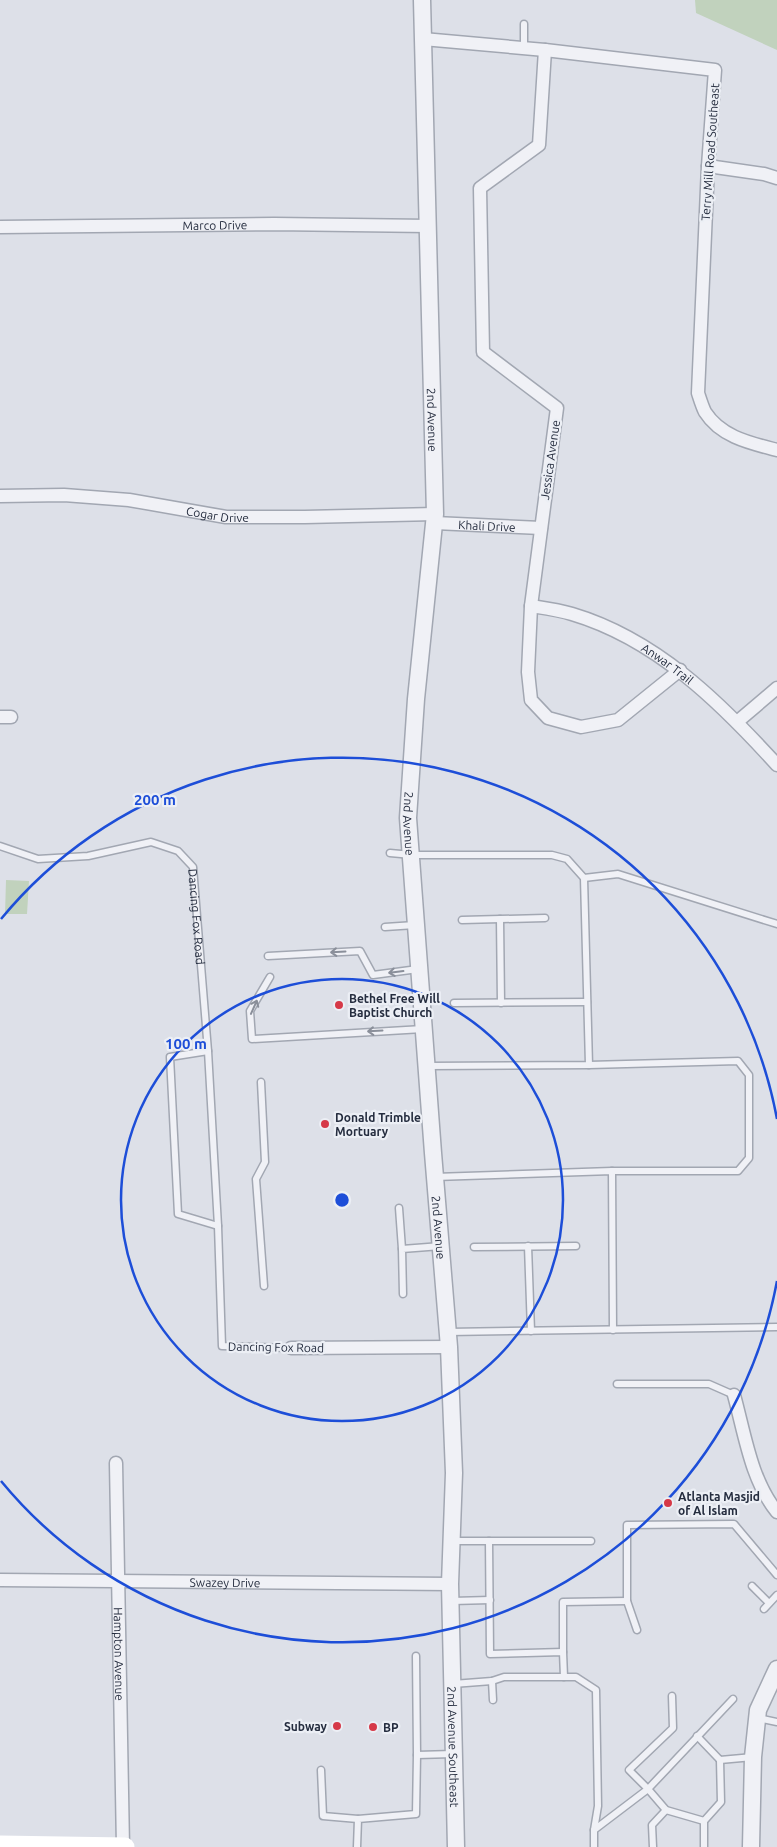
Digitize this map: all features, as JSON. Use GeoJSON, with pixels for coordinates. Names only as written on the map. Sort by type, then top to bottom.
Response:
{"type":"FeatureCollection","features":[{"type":"Feature","properties":{"kind":"main road"},"geometry":{"type":"LineString","coordinates":[[0,1845],[124,1847]]}},
{"type":"Feature","properties":{"kind":"street","name":"2nd Avenue"},"geometry":{"type":"LineString","coordinates":[[422,0],[435,518],[416,709],[408,818],[448,1340],[454,1473],[450,1584],[452,1647]]}},
{"type":"Feature","properties":{"kind":"street","name":"Terry Mill Road Southeast"},"geometry":{"type":"LineString","coordinates":[[423,39],[546,50],[715,70],[708,166],[698,393],[705,411],[721,429],[737,439],[777,450]]}},
{"type":"Feature","properties":{"kind":"street","name":"Jessica Avenue"},"geometry":{"type":"LineString","coordinates":[[546,50],[539,145],[480,188],[483,352],[558,408],[531,606],[528,672],[531,700],[548,718],[581,727],[618,720],[680,670]]}},
{"type":"Feature","properties":{"kind":"street"},"geometry":{"type":"LineString","coordinates":[[708,166],[764,174],[777,178]]}},
{"type":"Feature","properties":{"kind":"street","name":"Marco Drive"},"geometry":{"type":"LineString","coordinates":[[0,227],[274,224],[429,226]]}},
{"type":"Feature","properties":{"kind":"street","name":"Cogar Drive"},"geometry":{"type":"LineString","coordinates":[[0,496],[64,495],[129,500],[226,517],[435,518]]}},
{"type":"Feature","properties":{"kind":"street","name":"Khali Drive"},"geometry":{"type":"LineString","coordinates":[[435,518],[541,528]]}},
{"type":"Feature","properties":{"kind":"street","name":"Anwar Trail"},"geometry":{"type":"LineString","coordinates":[[531,606],[572,613],[621,633],[680,670],[737,722],[777,765]]}},
{"type":"Feature","properties":{"kind":"street"},"geometry":{"type":"LineString","coordinates":[[737,722],[777,688]]}},
{"type":"Feature","properties":{"kind":"street","name":"Dancing Fox Road"},"geometry":{"type":"LineString","coordinates":[[291,1348],[448,1340]]}},
{"type":"Feature","properties":{"kind":"street"},"geometry":{"type":"LineString","coordinates":[[734,1395],[755,1474],[767,1500],[777,1512]]}},
{"type":"Feature","properties":{"kind":"street","name":"Hampton Avenue"},"geometry":{"type":"LineString","coordinates":[[116,1463],[124,1847]]}},
{"type":"Feature","properties":{"kind":"street","name":"Swazey Drive"},"geometry":{"type":"LineString","coordinates":[[0,1580],[450,1584]]}},
{"type":"Feature","properties":{"kind":"street","name":"2nd Avenue Southeast"},"geometry":{"type":"LineString","coordinates":[[452,1647],[456,1847]]}},
{"type":"Feature","properties":{"kind":"street"},"geometry":{"type":"LineString","coordinates":[[751,1847],[753,1757],[758,1710],[773,1686],[777,1669]]}},
{"type":"Feature","properties":{"kind":"lane"},"geometry":{"type":"LineString","coordinates":[[524,24],[524,48]]}},
{"type":"Feature","properties":{"kind":"lane","name":"Dancing Fox Road"},"geometry":{"type":"LineString","coordinates":[[0,846],[38,859],[88,856],[151,842],[178,851],[193,867],[208,1051],[218,1226],[222,1346],[291,1348]]}},
{"type":"Feature","properties":{"kind":"lane"},"geometry":{"type":"LineString","coordinates":[[390,853],[412,855],[552,855],[567,859],[584,878],[590,1064]]}},
{"type":"Feature","properties":{"kind":"lane"},"geometry":{"type":"LineString","coordinates":[[584,878],[618,874],[777,924]]}},
{"type":"Feature","properties":{"kind":"lane"},"geometry":{"type":"LineString","coordinates":[[462,920],[545,918]]}},
{"type":"Feature","properties":{"kind":"lane"},"geometry":{"type":"LineString","coordinates":[[500,919],[501,1002]]}},
{"type":"Feature","properties":{"kind":"lane"},"geometry":{"type":"LineString","coordinates":[[385,926],[416,925]]}},
{"type":"Feature","properties":{"kind":"lane"},"geometry":{"type":"LineString","coordinates":[[268,956],[360,951],[373,975],[420,969]]}},
{"type":"Feature","properties":{"kind":"lane"},"geometry":{"type":"LineString","coordinates":[[270,977],[250,1011],[252,1039],[424,1029]]}},
{"type":"Feature","properties":{"kind":"lane"},"geometry":{"type":"LineString","coordinates":[[454,1003],[587,1002]]}},
{"type":"Feature","properties":{"kind":"lane"},"geometry":{"type":"LineString","coordinates":[[208,1051],[170,1057],[178,1214],[218,1226]]}},
{"type":"Feature","properties":{"kind":"lane"},"geometry":{"type":"LineString","coordinates":[[426,1066],[738,1061],[749,1075],[749,1158],[738,1171],[612,1171],[435,1177]]}},
{"type":"Feature","properties":{"kind":"lane"},"geometry":{"type":"LineString","coordinates":[[261,1082],[265,1162],[256,1178],[264,1286]]}},
{"type":"Feature","properties":{"kind":"lane"},"geometry":{"type":"LineString","coordinates":[[612,1171],[613,1330]]}},
{"type":"Feature","properties":{"kind":"lane"},"geometry":{"type":"LineString","coordinates":[[399,1208],[403,1294]]}},
{"type":"Feature","properties":{"kind":"lane"},"geometry":{"type":"LineString","coordinates":[[402,1249],[440,1246]]}},
{"type":"Feature","properties":{"kind":"lane"},"geometry":{"type":"LineString","coordinates":[[528,1246],[531,1331]]}},
{"type":"Feature","properties":{"kind":"lane"},"geometry":{"type":"LineString","coordinates":[[474,1247],[576,1246]]}},
{"type":"Feature","properties":{"kind":"lane"},"geometry":{"type":"LineString","coordinates":[[448,1340],[531,1331],[777,1327]]}},
{"type":"Feature","properties":{"kind":"lane"},"geometry":{"type":"LineString","coordinates":[[617,1384],[709,1384],[734,1395]]}},
{"type":"Feature","properties":{"kind":"lane"},"geometry":{"type":"LineString","coordinates":[[637,1630],[627,1601],[627,1525],[734,1524],[777,1575]]}},
{"type":"Feature","properties":{"kind":"lane"},"geometry":{"type":"LineString","coordinates":[[452,1541],[591,1541]]}},
{"type":"Feature","properties":{"kind":"lane"},"geometry":{"type":"LineString","coordinates":[[489,1541],[490,1654],[563,1652]]}},
{"type":"Feature","properties":{"kind":"lane"},"geometry":{"type":"LineString","coordinates":[[752,1586],[769,1603]]}},
{"type":"Feature","properties":{"kind":"lane"},"geometry":{"type":"LineString","coordinates":[[764,1609],[777,1595]]}},
{"type":"Feature","properties":{"kind":"lane"},"geometry":{"type":"LineString","coordinates":[[451,1601],[490,1600]]}},
{"type":"Feature","properties":{"kind":"lane"},"geometry":{"type":"LineString","coordinates":[[564,1677],[563,1602],[627,1601]]}},
{"type":"Feature","properties":{"kind":"lane"},"geometry":{"type":"LineString","coordinates":[[321,1770],[323,1816],[358,1819],[416,1814],[416,1656]]}},
{"type":"Feature","properties":{"kind":"lane"},"geometry":{"type":"LineString","coordinates":[[453,1684],[492,1681],[504,1677],[576,1677],[596,1690],[598,1806],[594,1830],[594,1847]]}},
{"type":"Feature","properties":{"kind":"lane"},"geometry":{"type":"LineString","coordinates":[[492,1681],[492,1700]]}},
{"type":"Feature","properties":{"kind":"lane"},"geometry":{"type":"LineString","coordinates":[[672,1696],[673,1728],[629,1770],[648,1788],[666,1810],[704,1821]]}},
{"type":"Feature","properties":{"kind":"lane"},"geometry":{"type":"LineString","coordinates":[[594,1830],[648,1788],[732,1699]]}},
{"type":"Feature","properties":{"kind":"lane"},"geometry":{"type":"LineString","coordinates":[[757,1718],[777,1722]]}},
{"type":"Feature","properties":{"kind":"lane"},"geometry":{"type":"LineString","coordinates":[[697,1736],[720,1760],[721,1802],[704,1821],[704,1847]]}},
{"type":"Feature","properties":{"kind":"lane"},"geometry":{"type":"LineString","coordinates":[[417,1754],[454,1754]]}},
{"type":"Feature","properties":{"kind":"lane"},"geometry":{"type":"LineString","coordinates":[[720,1760],[753,1757]]}},
{"type":"Feature","properties":{"kind":"lane"},"geometry":{"type":"LineString","coordinates":[[653,1847],[652,1826],[666,1810]]}},
{"type":"Feature","properties":{"kind":"lane"},"geometry":{"type":"LineString","coordinates":[[357,1847],[358,1819]]}},
{"type":"Feature","properties":{"kind":"green space"},"geometry":{"type":"Polygon","coordinates":[[[695,0],[777,0],[777,50],[696,13],[695,0]]]}},
{"type":"Feature","properties":{"kind":"green space"},"geometry":{"type":"Polygon","coordinates":[[[6,880],[29,881],[27,914],[5,914],[6,880]]]}},
{"type":"Feature","properties":{"kind":"place","name":"Bethel Free Will Baptist Church"},"geometry":{"type":"Point","coordinates":[339,1005]}},
{"type":"Feature","properties":{"kind":"place","name":"Donald Trimble Mortuary"},"geometry":{"type":"Point","coordinates":[325,1124]}},
{"type":"Feature","properties":{"kind":"place","name":"Atlanta Masjid of Al Islam"},"geometry":{"type":"Point","coordinates":[668,1503]}},
{"type":"Feature","properties":{"kind":"place","name":"Subway"},"geometry":{"type":"Point","coordinates":[337,1726]}},
{"type":"Feature","properties":{"kind":"place","name":"BP"},"geometry":{"type":"Point","coordinates":[373,1727]}}]}
